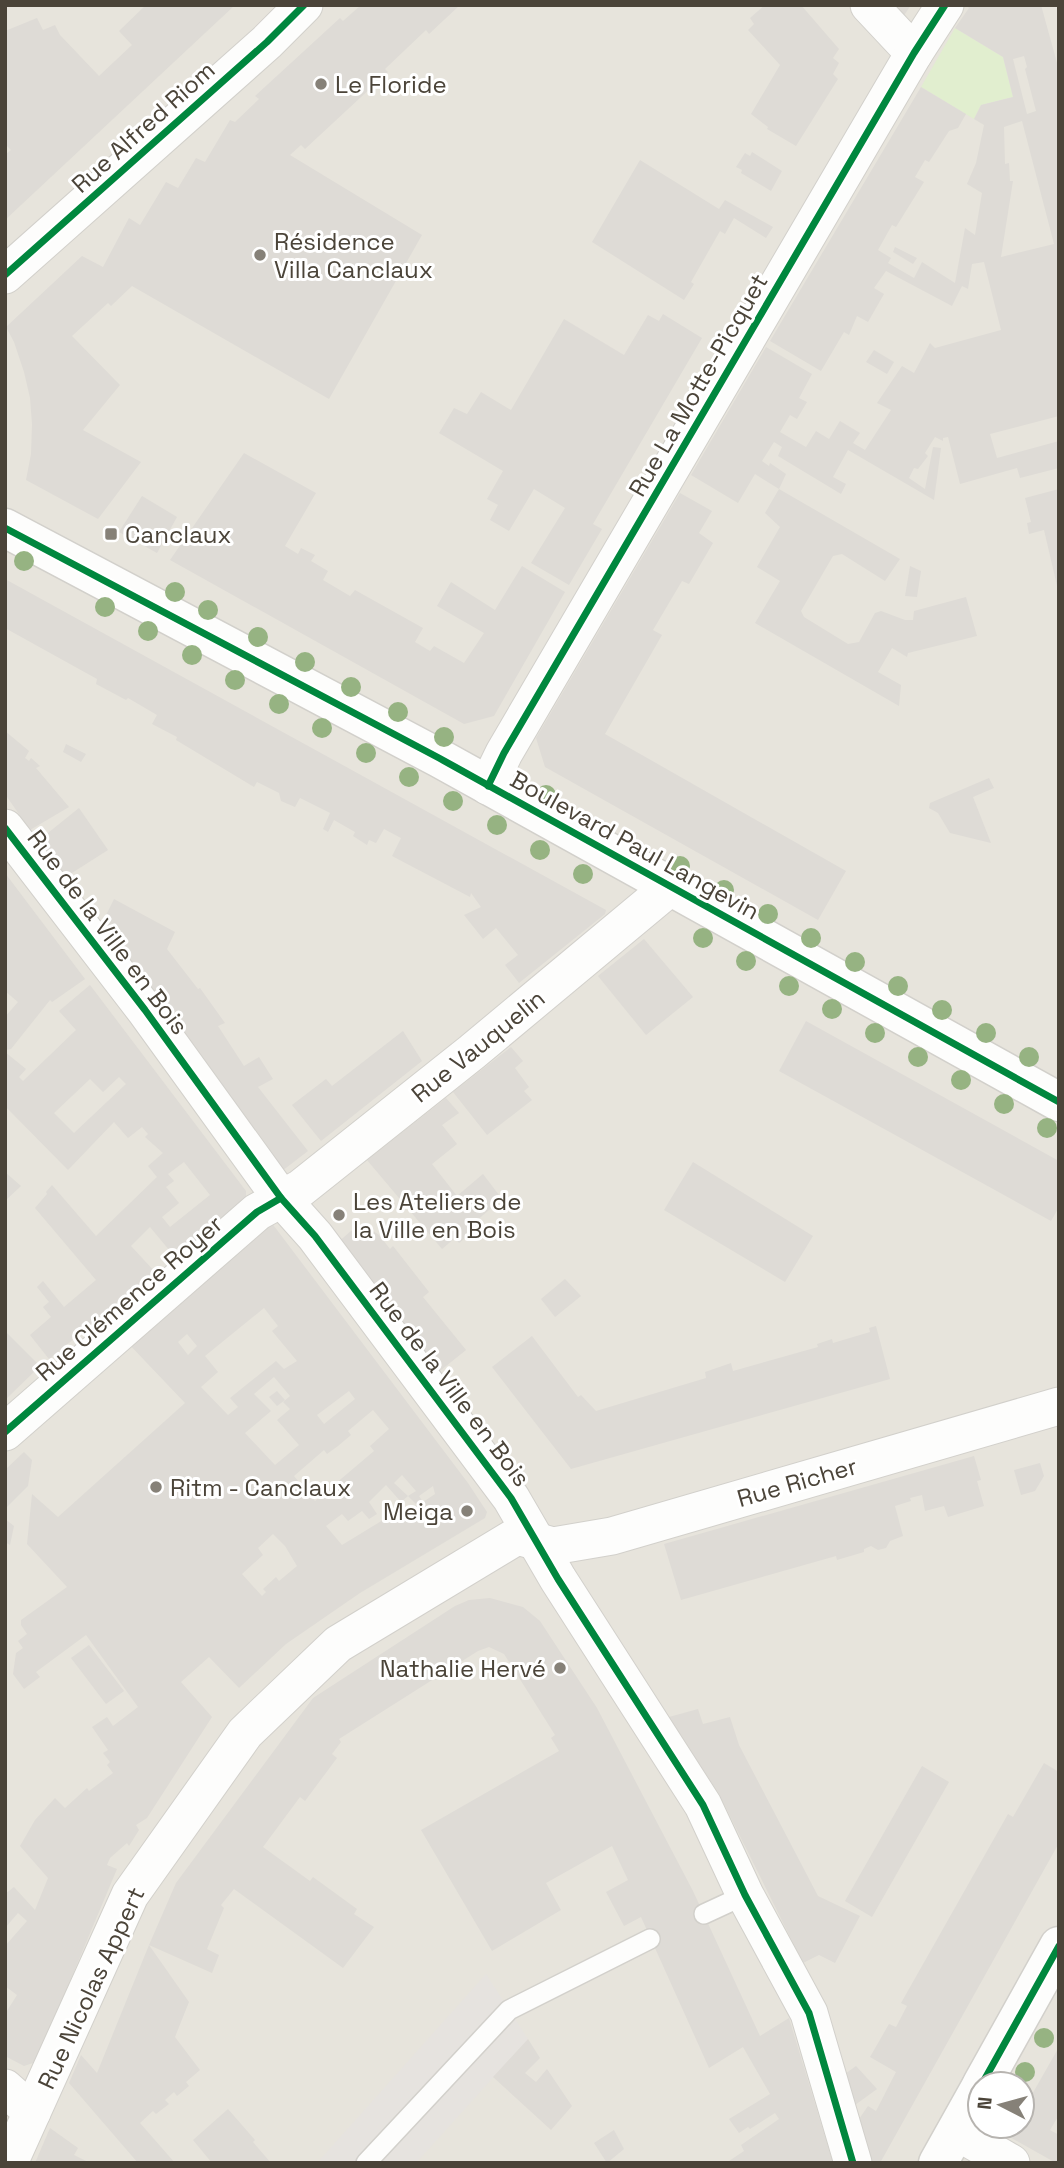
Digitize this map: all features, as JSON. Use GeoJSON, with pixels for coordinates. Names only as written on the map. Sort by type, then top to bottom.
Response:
{"type":"FeatureCollection","features":[{"type":"Feature","properties":{"kind":"street","name":"Rue Alfred Riom"},"geometry":{"type":"LineString","coordinates":[[5,275],[304,5]]}},
{"type":"Feature","properties":{"kind":"street"},"geometry":{"type":"LineString","coordinates":[[870,5],[914,53]]}},
{"type":"Feature","properties":{"kind":"street","name":"Rue La Motte-Picquet"},"geometry":{"type":"LineString","coordinates":[[488,786],[511,741],[914,53],[945,5]]}},
{"type":"Feature","properties":{"kind":"street","name":"Boulevard Paul Langevin"},"geometry":{"type":"LineString","coordinates":[[5,528],[488,786],[1059,1102]]}},
{"type":"Feature","properties":{"kind":"street","name":"Rue de la Ville en Bois"},"geometry":{"type":"LineString","coordinates":[[5,828],[145,1010],[281,1198],[316,1236],[511,1498],[703,1805],[745,1895],[809,2013],[853,2163]]}},
{"type":"Feature","properties":{"kind":"street","name":"Rue Vauquelin"},"geometry":{"type":"LineString","coordinates":[[281,1198],[301,1188],[472,1052],[670,887]]}},
{"type":"Feature","properties":{"kind":"street","name":"Rue Clémence Royer"},"geometry":{"type":"LineString","coordinates":[[5,1433],[257,1212],[281,1198]]}},
{"type":"Feature","properties":{"kind":"street","name":"Rue Richer"},"geometry":{"type":"LineString","coordinates":[[535,1540],[553,1546],[612,1536],[1059,1406]]}},
{"type":"Feature","properties":{"kind":"street","name":"Rue Nicolas Appert"},"geometry":{"type":"LineString","coordinates":[[9,2163],[130,1895],[245,1732],[338,1644],[517,1536],[535,1540]]}},
{"type":"Feature","properties":{"kind":"street"},"geometry":{"type":"LineString","coordinates":[[990,2070],[1059,1946]]}},
{"type":"Feature","properties":{"kind":"street"},"geometry":{"type":"LineString","coordinates":[[5,2088],[32,2112]]}},
{"type":"Feature","properties":{"kind":"street"},"geometry":{"type":"LineString","coordinates":[[966,2113],[947,2147],[1011,2163]]}},
{"type":"Feature","properties":{"kind":"lane"},"geometry":{"type":"LineString","coordinates":[[704,1914],[745,1895]]}},
{"type":"Feature","properties":{"kind":"lane"},"geometry":{"type":"LineString","coordinates":[[366,2163],[509,2010],[650,1939]]}},
{"type":"Feature","properties":{"kind":"shaded area"},"geometry":{"type":"Polygon","coordinates":[[[5,5],[1059,5],[1059,2163],[5,2163],[5,5]]]}},
{"type":"Feature","properties":{"kind":"shaded area"},"geometry":{"type":"Polygon","coordinates":[[[486,1974],[528,2039],[416,2163],[317,2163],[486,1974]]]}},
{"type":"Feature","properties":{"kind":"green space"},"geometry":{"type":"Polygon","coordinates":[[[955,28],[1003,57],[1013,97],[981,105],[974,119],[921,87],[955,28]]]}},
{"type":"Feature","properties":{"kind":"building"},"geometry":{"type":"Polygon","coordinates":[[[146,5],[235,5],[5,220],[5,155],[11,150],[5,144],[5,31],[37,18],[43,30],[55,25],[60,35],[99,76],[132,45],[119,31],[146,5]]]}},
{"type":"Feature","properties":{"kind":"building"},"geometry":{"type":"Polygon","coordinates":[[[361,5],[460,5],[429,34],[426,30],[385,69],[388,72],[305,149],[301,145],[290,155],[422,235],[329,399],[132,286],[111,306],[108,303],[72,336],[120,385],[83,430],[141,462],[98,519],[26,480],[31,454],[30,398],[14,342],[6,327],[82,256],[103,267],[129,218],[140,225],[166,182],[178,188],[196,158],[205,162],[230,120],[235,122],[259,99],[255,96],[340,18],[343,21],[361,5]]]}},
{"type":"Feature","properties":{"kind":"building"},"geometry":{"type":"Polygon","coordinates":[[[765,5],[801,5],[839,49],[833,58],[839,63],[833,74],[838,79],[796,146],[767,129],[768,127],[751,114],[780,65],[748,30],[754,24],[750,18],[765,5]]]}},
{"type":"Feature","properties":{"kind":"building"},"geometry":{"type":"Polygon","coordinates":[[[892,5],[911,5],[903,17],[892,5]]]}},
{"type":"Feature","properties":{"kind":"building"},"geometry":{"type":"Polygon","coordinates":[[[965,5],[1041,5],[1059,70],[1059,416],[990,434],[997,458],[1059,441],[1059,468],[1020,478],[1017,468],[960,484],[948,437],[943,438],[943,441],[935,437],[925,453],[928,456],[918,469],[914,468],[909,478],[925,489],[933,447],[941,448],[934,500],[848,450],[833,477],[846,484],[841,494],[778,456],[782,447],[774,442],[762,461],[786,474],[779,489],[755,474],[738,503],[691,475],[766,347],[812,374],[799,398],[807,402],[797,419],[790,415],[780,432],[806,447],[816,431],[829,439],[840,421],[860,433],[853,443],[865,450],[891,410],[877,403],[902,366],[914,373],[930,343],[935,348],[1001,330],[984,262],[972,264],[968,289],[962,286],[952,306],[886,271],[874,288],[884,294],[868,322],[857,316],[849,335],[844,332],[821,371],[770,341],[921,87],[966,114],[958,128],[949,131],[929,162],[925,160],[915,177],[924,182],[896,227],[892,225],[878,250],[891,258],[888,263],[914,278],[922,262],[955,283],[965,228],[975,235],[982,193],[967,184],[976,163],[984,125],[974,119],[981,105],[1013,97],[1003,57],[955,28],[969,8],[965,5]],[[1024,56],[1013,59],[1027,114],[1036,111],[1024,56]],[[1022,121],[1004,127],[1005,164],[1009,163],[1010,181],[1013,181],[1001,257],[1054,244],[1022,121]]]}},
{"type":"Feature","properties":{"kind":"building"},"geometry":{"type":"Polygon","coordinates":[[[752,152],[782,171],[771,191],[741,173],[742,170],[736,167],[745,153],[750,156],[752,152]]]}},
{"type":"Feature","properties":{"kind":"building"},"geometry":{"type":"Polygon","coordinates":[[[640,160],[719,209],[725,200],[773,227],[766,238],[734,218],[725,234],[720,231],[691,282],[694,284],[684,300],[592,242],[640,160]]]}},
{"type":"Feature","properties":{"kind":"building"},"geometry":{"type":"Polygon","coordinates":[[[895,247],[917,258],[913,264],[893,252],[895,247]]]}},
{"type":"Feature","properties":{"kind":"building"},"geometry":{"type":"Polygon","coordinates":[[[663,314],[702,338],[593,524],[602,529],[569,585],[531,563],[565,508],[534,489],[509,531],[490,520],[498,505],[487,499],[503,471],[439,433],[454,408],[467,414],[481,392],[511,410],[564,319],[624,355],[648,315],[659,321],[663,314]]]}},
{"type":"Feature","properties":{"kind":"building"},"geometry":{"type":"Polygon","coordinates":[[[874,350],[894,362],[887,374],[866,362],[874,350]]]}},
{"type":"Feature","properties":{"kind":"building"},"geometry":{"type":"Polygon","coordinates":[[[244,453],[316,493],[285,546],[298,554],[301,548],[315,555],[311,561],[328,571],[323,580],[350,596],[355,590],[423,628],[415,642],[430,651],[434,646],[464,663],[484,633],[437,606],[451,582],[495,610],[522,566],[565,592],[494,716],[464,724],[170,560],[244,453]]]}},
{"type":"Feature","properties":{"kind":"building"},"geometry":{"type":"Polygon","coordinates":[[[779,489],[900,559],[885,581],[842,554],[833,556],[801,611],[804,617],[848,644],[859,642],[875,613],[881,611],[905,620],[913,620],[914,611],[966,597],[977,636],[908,653],[907,657],[892,648],[878,672],[901,685],[899,706],[755,623],[780,581],[757,567],[780,527],[765,513],[779,489]]]}},
{"type":"Feature","properties":{"kind":"building"},"geometry":{"type":"Polygon","coordinates":[[[1059,489],[1058,590],[1044,530],[1029,534],[1027,523],[1031,522],[1025,498],[1059,489]]]}},
{"type":"Feature","properties":{"kind":"building"},"geometry":{"type":"Polygon","coordinates":[[[680,493],[712,511],[699,533],[713,543],[689,584],[682,581],[653,630],[662,635],[605,734],[846,871],[818,920],[545,767],[536,738],[680,493]]]}},
{"type":"Feature","properties":{"kind":"building"},"geometry":{"type":"Polygon","coordinates":[[[142,496],[177,517],[157,553],[119,532],[142,496]]]}},
{"type":"Feature","properties":{"kind":"building"},"geometry":{"type":"Polygon","coordinates":[[[910,566],[921,571],[917,597],[905,596],[910,566]]]}},
{"type":"Feature","properties":{"kind":"building"},"geometry":{"type":"Polygon","coordinates":[[[5,579],[606,910],[605,914],[519,983],[505,965],[518,955],[496,928],[483,939],[464,915],[481,907],[471,893],[470,897],[392,856],[401,838],[384,829],[376,843],[369,840],[367,845],[353,836],[355,832],[334,820],[328,832],[323,829],[330,813],[300,798],[295,807],[281,801],[279,793],[257,782],[254,787],[152,724],[157,715],[96,684],[97,679],[5,628],[5,579]]]}},
{"type":"Feature","properties":{"kind":"building"},"geometry":{"type":"Polygon","coordinates":[[[5,731],[29,751],[25,758],[29,761],[31,758],[40,766],[36,768],[69,807],[30,830],[5,794],[5,731]]]}},
{"type":"Feature","properties":{"kind":"building"},"geometry":{"type":"Polygon","coordinates":[[[66,744],[86,754],[81,762],[63,752],[66,744]]]}},
{"type":"Feature","properties":{"kind":"building"},"geometry":{"type":"Polygon","coordinates":[[[989,778],[994,788],[973,797],[991,843],[950,833],[938,813],[929,808],[930,803],[989,778]]]}},
{"type":"Feature","properties":{"kind":"building"},"geometry":{"type":"Polygon","coordinates":[[[79,808],[108,850],[64,878],[38,841],[79,808]]]}},
{"type":"Feature","properties":{"kind":"building"},"geometry":{"type":"Polygon","coordinates":[[[5,873],[85,979],[52,1002],[50,1000],[11,1049],[5,1050],[5,1017],[18,1002],[5,991],[5,873]]]}},
{"type":"Feature","properties":{"kind":"building"},"geometry":{"type":"Polygon","coordinates":[[[114,899],[175,932],[167,949],[225,1023],[218,1026],[244,1066],[259,1057],[273,1079],[258,1087],[308,1151],[282,1171],[100,927],[114,899]]]}},
{"type":"Feature","properties":{"kind":"building"},"geometry":{"type":"Polygon","coordinates":[[[644,939],[693,997],[646,1035],[598,976],[644,939]]]}},
{"type":"Feature","properties":{"kind":"building"},"geometry":{"type":"Polygon","coordinates":[[[90,985],[246,1191],[246,1201],[175,1257],[150,1227],[131,1246],[156,1273],[49,1359],[30,1335],[51,1317],[43,1307],[49,1302],[37,1287],[43,1281],[64,1307],[96,1280],[35,1208],[52,1185],[96,1236],[157,1177],[148,1166],[163,1153],[145,1137],[148,1134],[142,1127],[128,1138],[114,1122],[68,1170],[5,1106],[5,1052],[26,1069],[19,1077],[23,1081],[76,1030],[59,1011],[90,985]],[[119,1077],[103,1092],[90,1079],[54,1113],[74,1133],[126,1084],[119,1077]],[[184,1162],[168,1174],[174,1181],[166,1187],[179,1203],[162,1217],[170,1227],[210,1195],[184,1162]]]}},
{"type":"Feature","properties":{"kind":"building"},"geometry":{"type":"Polygon","coordinates":[[[806,1021],[1059,1161],[1059,1207],[1051,1221],[779,1071],[806,1021]]]}},
{"type":"Feature","properties":{"kind":"building"},"geometry":{"type":"Polygon","coordinates":[[[403,1031],[422,1061],[321,1141],[292,1105],[326,1079],[332,1086],[403,1031]]]}},
{"type":"Feature","properties":{"kind":"building"},"geometry":{"type":"Polygon","coordinates":[[[511,1047],[523,1061],[515,1068],[529,1087],[524,1091],[532,1100],[487,1135],[453,1092],[511,1047]]]}},
{"type":"Feature","properties":{"kind":"building"},"geometry":{"type":"Polygon","coordinates":[[[446,1098],[459,1113],[442,1125],[457,1144],[432,1164],[457,1196],[483,1174],[502,1199],[476,1221],[480,1226],[459,1243],[455,1238],[442,1249],[367,1160],[446,1098]]]}},
{"type":"Feature","properties":{"kind":"building"},"geometry":{"type":"Polygon","coordinates":[[[693,1162],[813,1236],[785,1282],[664,1210],[693,1162]]]}},
{"type":"Feature","properties":{"kind":"building"},"geometry":{"type":"Polygon","coordinates":[[[5,1172],[21,1186],[5,1201],[5,1172]]]}},
{"type":"Feature","properties":{"kind":"building"},"geometry":{"type":"Polygon","coordinates":[[[271,1222],[487,1512],[485,1518],[360,1593],[286,1644],[239,1688],[209,1657],[181,1682],[212,1717],[147,1818],[136,1825],[139,1830],[129,1846],[127,1843],[110,1858],[107,1865],[117,1869],[36,2062],[24,2066],[5,2056],[5,2014],[17,1995],[5,1986],[5,1946],[27,1921],[18,1913],[5,1928],[5,1894],[14,1887],[35,1910],[48,1878],[20,1846],[35,1820],[55,1798],[65,1808],[87,1788],[89,1791],[113,1773],[107,1765],[110,1762],[103,1753],[108,1750],[92,1727],[107,1717],[113,1726],[138,1707],[86,1635],[36,1672],[40,1677],[24,1689],[13,1674],[16,1653],[23,1648],[18,1641],[27,1634],[21,1620],[67,1587],[27,1544],[32,1494],[58,1517],[185,1403],[125,1340],[271,1222]],[[264,1308],[205,1356],[218,1372],[201,1387],[228,1415],[238,1407],[230,1398],[276,1361],[284,1369],[297,1361],[272,1331],[278,1326],[264,1308]],[[187,1334],[178,1342],[188,1355],[197,1346],[187,1334]],[[274,1377],[254,1394],[271,1411],[245,1433],[275,1465],[299,1445],[277,1420],[290,1409],[283,1402],[290,1396],[274,1377]],[[349,1391],[317,1415],[324,1424],[355,1399],[349,1391]],[[373,1410],[348,1431],[351,1435],[327,1454],[324,1450],[294,1476],[315,1501],[374,1451],[370,1446],[389,1429],[373,1410]],[[402,1475],[394,1483],[408,1496],[416,1491],[402,1475]],[[386,1485],[369,1502],[377,1514],[369,1519],[362,1511],[348,1521],[342,1514],[326,1526],[342,1545],[383,1520],[386,1523],[417,1505],[408,1496],[401,1502],[386,1485]],[[433,1486],[419,1496],[423,1502],[435,1494],[433,1486]],[[273,1534],[258,1548],[263,1555],[242,1574],[262,1596],[266,1592],[263,1589],[276,1577],[279,1581],[297,1566],[285,1546],[273,1534]]]}},
{"type":"Feature","properties":{"kind":"building"},"geometry":{"type":"Polygon","coordinates":[[[367,1227],[379,1235],[390,1249],[393,1246],[429,1292],[423,1297],[466,1350],[436,1374],[336,1244],[351,1231],[367,1227]]]}},
{"type":"Feature","properties":{"kind":"building"},"geometry":{"type":"Polygon","coordinates":[[[565,1279],[581,1296],[555,1317],[541,1299],[565,1279]]]}},
{"type":"Feature","properties":{"kind":"building"},"geometry":{"type":"Polygon","coordinates":[[[876,1326],[890,1379],[571,1469],[492,1367],[532,1336],[578,1397],[581,1395],[596,1411],[706,1378],[705,1372],[731,1363],[733,1371],[818,1347],[817,1344],[832,1339],[833,1343],[870,1332],[869,1328],[876,1326]]]}},
{"type":"Feature","properties":{"kind":"building"},"geometry":{"type":"Polygon","coordinates":[[[5,1331],[40,1366],[5,1400],[5,1331]]]}},
{"type":"Feature","properties":{"kind":"building"},"geometry":{"type":"Polygon","coordinates":[[[277,1391],[285,1400],[277,1406],[269,1397],[277,1391]]]}},
{"type":"Feature","properties":{"kind":"building"},"geometry":{"type":"Polygon","coordinates":[[[24,1452],[32,1460],[28,1486],[5,1509],[5,1470],[24,1452]]]}},
{"type":"Feature","properties":{"kind":"building"},"geometry":{"type":"Polygon","coordinates":[[[974,1456],[981,1480],[977,1481],[984,1506],[948,1517],[944,1506],[925,1511],[922,1495],[910,1498],[911,1501],[895,1506],[903,1536],[890,1541],[886,1548],[878,1550],[871,1546],[864,1549],[864,1552],[837,1560],[836,1556],[681,1600],[664,1544],[974,1456]]]}},
{"type":"Feature","properties":{"kind":"building"},"geometry":{"type":"Polygon","coordinates":[[[1040,1463],[1044,1476],[1035,1491],[1021,1495],[1014,1470],[1040,1463]]]}},
{"type":"Feature","properties":{"kind":"building"},"geometry":{"type":"Polygon","coordinates":[[[5,1519],[14,1526],[10,1545],[5,1542],[5,1519]]]}},
{"type":"Feature","properties":{"kind":"building"},"geometry":{"type":"Polygon","coordinates":[[[490,1598],[523,1607],[540,1621],[597,1708],[693,1891],[760,2036],[789,2018],[833,2163],[726,2163],[744,2151],[741,2145],[779,2119],[775,2113],[739,2133],[729,2119],[770,2094],[743,2047],[709,2068],[641,1917],[624,1926],[606,1892],[628,1880],[612,1846],[546,1883],[561,1910],[492,1951],[421,1830],[559,1751],[551,1738],[555,1735],[504,1654],[489,1647],[478,1651],[339,1739],[341,1742],[332,1754],[337,1758],[305,1801],[300,1797],[263,1847],[310,1881],[313,1877],[357,1909],[354,1914],[374,1927],[343,1968],[234,1889],[221,1905],[224,1908],[207,1949],[219,1955],[212,1973],[149,1945],[176,1883],[313,1698],[455,1606],[469,1600],[490,1598]]]}},
{"type":"Feature","properties":{"kind":"building"},"geometry":{"type":"Polygon","coordinates":[[[89,1645],[124,1691],[106,1704],[71,1658],[89,1645]]]}},
{"type":"Feature","properties":{"kind":"building"},"geometry":{"type":"Polygon","coordinates":[[[698,1709],[703,1724],[730,1717],[739,1745],[818,1896],[860,1916],[835,1963],[819,1955],[803,1963],[719,1794],[669,1717],[698,1709]]]}},
{"type":"Feature","properties":{"kind":"building"},"geometry":{"type":"Polygon","coordinates":[[[1044,1763],[1059,1772],[1059,1843],[880,2163],[872,2163],[859,2119],[868,2106],[876,2111],[896,2072],[870,2057],[889,2024],[896,2027],[907,2006],[901,2003],[1008,1814],[1013,1817],[1044,1763]]]}},
{"type":"Feature","properties":{"kind":"building"},"geometry":{"type":"Polygon","coordinates":[[[922,1766],[949,1782],[872,1917],[845,1901],[922,1766]]]}},
{"type":"Feature","properties":{"kind":"building"},"geometry":{"type":"Polygon","coordinates":[[[149,1945],[189,2002],[175,2037],[200,2070],[186,2082],[189,2086],[177,2096],[174,2092],[165,2100],[169,2104],[156,2114],[153,2111],[140,2123],[175,2163],[138,2163],[69,2083],[81,2055],[97,2073],[149,1945]]]}},
{"type":"Feature","properties":{"kind":"building"},"geometry":{"type":"Polygon","coordinates":[[[528,2039],[540,2058],[525,2073],[536,2082],[547,2069],[572,2106],[551,2130],[493,2077],[528,2039]]]}},
{"type":"Feature","properties":{"kind":"building"},"geometry":{"type":"Polygon","coordinates":[[[1059,2047],[1059,2115],[1050,2130],[1059,2135],[1059,2163],[1015,2140],[1036,2140],[1036,2087],[1059,2047]]]}},
{"type":"Feature","properties":{"kind":"building"},"geometry":{"type":"Polygon","coordinates":[[[856,2066],[877,2089],[855,2105],[845,2074],[856,2066]]]}},
{"type":"Feature","properties":{"kind":"building"},"geometry":{"type":"Polygon","coordinates":[[[228,2109],[271,2163],[212,2163],[193,2140],[228,2109]]]}},
{"type":"Feature","properties":{"kind":"building"},"geometry":{"type":"Polygon","coordinates":[[[50,2128],[78,2148],[74,2155],[90,2163],[35,2163],[50,2128]]]}},
{"type":"Feature","properties":{"kind":"building"},"geometry":{"type":"Polygon","coordinates":[[[614,2130],[624,2149],[607,2163],[594,2143],[614,2130]]]}},
{"type":"Feature","properties":{"kind":"cycle path"},"geometry":{"type":"LineString","coordinates":[[5,275],[267,42],[304,5]]}},
{"type":"Feature","properties":{"kind":"cycle path"},"geometry":{"type":"LineString","coordinates":[[488,786],[504,753],[914,53],[945,5]]}},
{"type":"Feature","properties":{"kind":"cycle path"},"geometry":{"type":"LineString","coordinates":[[5,528],[439,758],[1059,1102]]}},
{"type":"Feature","properties":{"kind":"cycle path"},"geometry":{"type":"LineString","coordinates":[[5,828],[145,1010],[281,1198],[315,1236],[511,1498],[558,1579],[703,1805],[745,1895],[809,2013],[853,2163]]}},
{"type":"Feature","properties":{"kind":"cycle path"},"geometry":{"type":"LineString","coordinates":[[5,1432],[257,1212],[281,1198]]}},
{"type":"Feature","properties":{"kind":"cycle path"},"geometry":{"type":"LineString","coordinates":[[990,2070],[1059,1946]]}},
{"type":"Feature","properties":{"kind":"place","name":"Le Floride"},"geometry":{"type":"Point","coordinates":[321,84]}},
{"type":"Feature","properties":{"kind":"place","name":"Résidence Villa Canclaux"},"geometry":{"type":"Point","coordinates":[260,255]}},
{"type":"Feature","properties":{"kind":"place","name":"Canclaux"},"geometry":{"type":"Point","coordinates":[111,534]}},
{"type":"Feature","properties":{"kind":"place","name":"Les Ateliers de la Ville en Bois"},"geometry":{"type":"Point","coordinates":[339,1215]}},
{"type":"Feature","properties":{"kind":"place","name":"Ritm - Canclaux"},"geometry":{"type":"Point","coordinates":[156,1487]}},
{"type":"Feature","properties":{"kind":"place","name":"Meiga"},"geometry":{"type":"Point","coordinates":[467,1511]}},
{"type":"Feature","properties":{"kind":"place","name":"Nathalie Hervé"},"geometry":{"type":"Point","coordinates":[560,1668]}}]}
